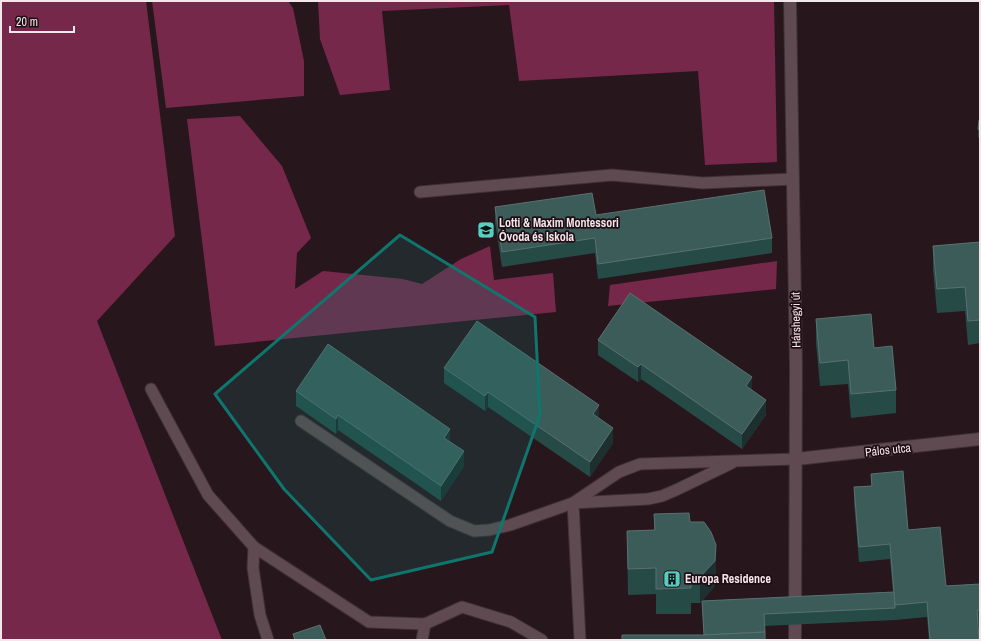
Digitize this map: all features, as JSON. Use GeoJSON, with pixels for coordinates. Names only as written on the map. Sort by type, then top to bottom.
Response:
{"type":"FeatureCollection","features":[{"type":"Feature","properties":{"kind":"street","name":"Hárshegyi út"},"geometry":{"type":"LineString","coordinates":[[790,1],[796,366],[795,640]]}},
{"type":"Feature","properties":{"kind":"street","name":"Pálos utca"},"geometry":{"type":"LineString","coordinates":[[796,459],[980,439]]}},
{"type":"Feature","properties":{"kind":"lane"},"geometry":{"type":"LineString","coordinates":[[420,192],[612,175],[702,183],[793,179]]}},
{"type":"Feature","properties":{"kind":"lane"},"geometry":{"type":"LineString","coordinates":[[151,389],[208,494],[254,547],[369,622],[425,624],[462,607],[511,622],[542,640]]}},
{"type":"Feature","properties":{"kind":"lane"},"geometry":{"type":"LineString","coordinates":[[301,421],[450,521],[474,531],[510,526],[573,503],[619,472],[640,464],[796,459]]}},
{"type":"Feature","properties":{"kind":"lane"},"geometry":{"type":"LineString","coordinates":[[573,503],[648,499],[662,496],[736,461]]}},
{"type":"Feature","properties":{"kind":"lane"},"geometry":{"type":"LineString","coordinates":[[573,503],[580,640]]}},
{"type":"Feature","properties":{"kind":"lane"},"geometry":{"type":"LineString","coordinates":[[254,547],[253,568],[260,615],[268,640]]}},
{"type":"Feature","properties":{"kind":"lane"},"geometry":{"type":"LineString","coordinates":[[422,640],[425,624]]}},
{"type":"Feature","properties":{"kind":"highlighted area"},"geometry":{"type":"Polygon","coordinates":[[[400,235],[535,317],[540,415],[492,552],[371,580],[284,489],[215,394],[400,235]]]}},
{"type":"Feature","properties":{"kind":"shaded area"},"geometry":{"type":"Polygon","coordinates":[[[1,1],[146,1],[175,236],[97,321],[222,640],[1,640],[1,1]]]}},
{"type":"Feature","properties":{"kind":"shaded area"},"geometry":{"type":"Polygon","coordinates":[[[152,1],[288,1],[293,8],[304,61],[304,96],[166,108],[152,1]]]}},
{"type":"Feature","properties":{"kind":"shaded area"},"geometry":{"type":"Polygon","coordinates":[[[318,1],[774,1],[777,162],[705,165],[698,71],[519,81],[509,5],[382,11],[390,90],[340,95],[320,39],[318,1]]]}},
{"type":"Feature","properties":{"kind":"shaded area"},"geometry":{"type":"Polygon","coordinates":[[[240,116],[282,166],[311,238],[297,253],[295,289],[323,271],[403,279],[422,284],[461,259],[490,246],[494,280],[553,273],[556,312],[215,346],[187,119],[240,116]]]}},
{"type":"Feature","properties":{"kind":"shaded area"},"geometry":{"type":"Polygon","coordinates":[[[777,261],[776,289],[608,306],[610,285],[777,261]]]}},
{"type":"Feature","properties":{"kind":"building"},"geometry":{"type":"Polygon","coordinates":[[[980,119],[980,131],[978,129],[980,119]]]}},
{"type":"Feature","properties":{"kind":"building"},"geometry":{"type":"Polygon","coordinates":[[[764,190],[772,238],[598,264],[595,238],[502,252],[495,207],[592,193],[596,215],[764,190]]]}},
{"type":"Feature","properties":{"kind":"building"},"geometry":{"type":"Polygon","coordinates":[[[980,242],[980,320],[968,321],[965,287],[937,289],[933,246],[980,242]]]}},
{"type":"Feature","properties":{"kind":"building"},"geometry":{"type":"Polygon","coordinates":[[[630,293],[752,377],[746,386],[766,400],[742,434],[641,364],[638,367],[598,340],[630,293]]]}},
{"type":"Feature","properties":{"kind":"building"},"geometry":{"type":"Polygon","coordinates":[[[871,314],[874,348],[892,346],[896,390],[851,394],[848,360],[820,363],[816,319],[871,314]]]}},
{"type":"Feature","properties":{"kind":"building"},"geometry":{"type":"Polygon","coordinates":[[[477,321],[599,405],[593,414],[613,428],[590,462],[488,392],[485,396],[444,368],[477,321]]]}},
{"type":"Feature","properties":{"kind":"building"},"geometry":{"type":"Polygon","coordinates":[[[328,344],[450,429],[444,438],[464,451],[441,486],[338,415],[336,419],[296,391],[328,344]]]}},
{"type":"Feature","properties":{"kind":"building"},"geometry":{"type":"Polygon","coordinates":[[[903,471],[908,530],[940,527],[946,586],[980,584],[980,610],[977,610],[979,640],[930,640],[927,602],[895,605],[890,544],[859,547],[854,487],[872,486],[871,474],[903,471]]]}},
{"type":"Feature","properties":{"kind":"building"},"geometry":{"type":"Polygon","coordinates":[[[689,513],[690,522],[704,522],[711,532],[716,545],[715,561],[700,577],[691,577],[691,588],[656,589],[656,568],[628,569],[627,531],[655,530],[654,514],[689,513]]]}},
{"type":"Feature","properties":{"kind":"building"},"geometry":{"type":"Polygon","coordinates":[[[894,592],[895,608],[764,614],[765,632],[704,635],[702,601],[894,592]]]}},
{"type":"Feature","properties":{"kind":"building"},"geometry":{"type":"Polygon","coordinates":[[[320,625],[326,640],[295,640],[293,634],[320,625]]]}},
{"type":"Feature","properties":{"kind":"building"},"geometry":{"type":"Polygon","coordinates":[[[765,632],[765,640],[622,640],[622,635],[704,635],[765,632]]]}},
{"type":"Feature","properties":{"kind":"place","name":"Lotti & Maxim Montessori Óvoda és Iskola"},"geometry":{"type":"Point","coordinates":[486,230]}},
{"type":"Feature","properties":{"kind":"place","name":"Europa Residence"},"geometry":{"type":"Point","coordinates":[672,579]}}]}
